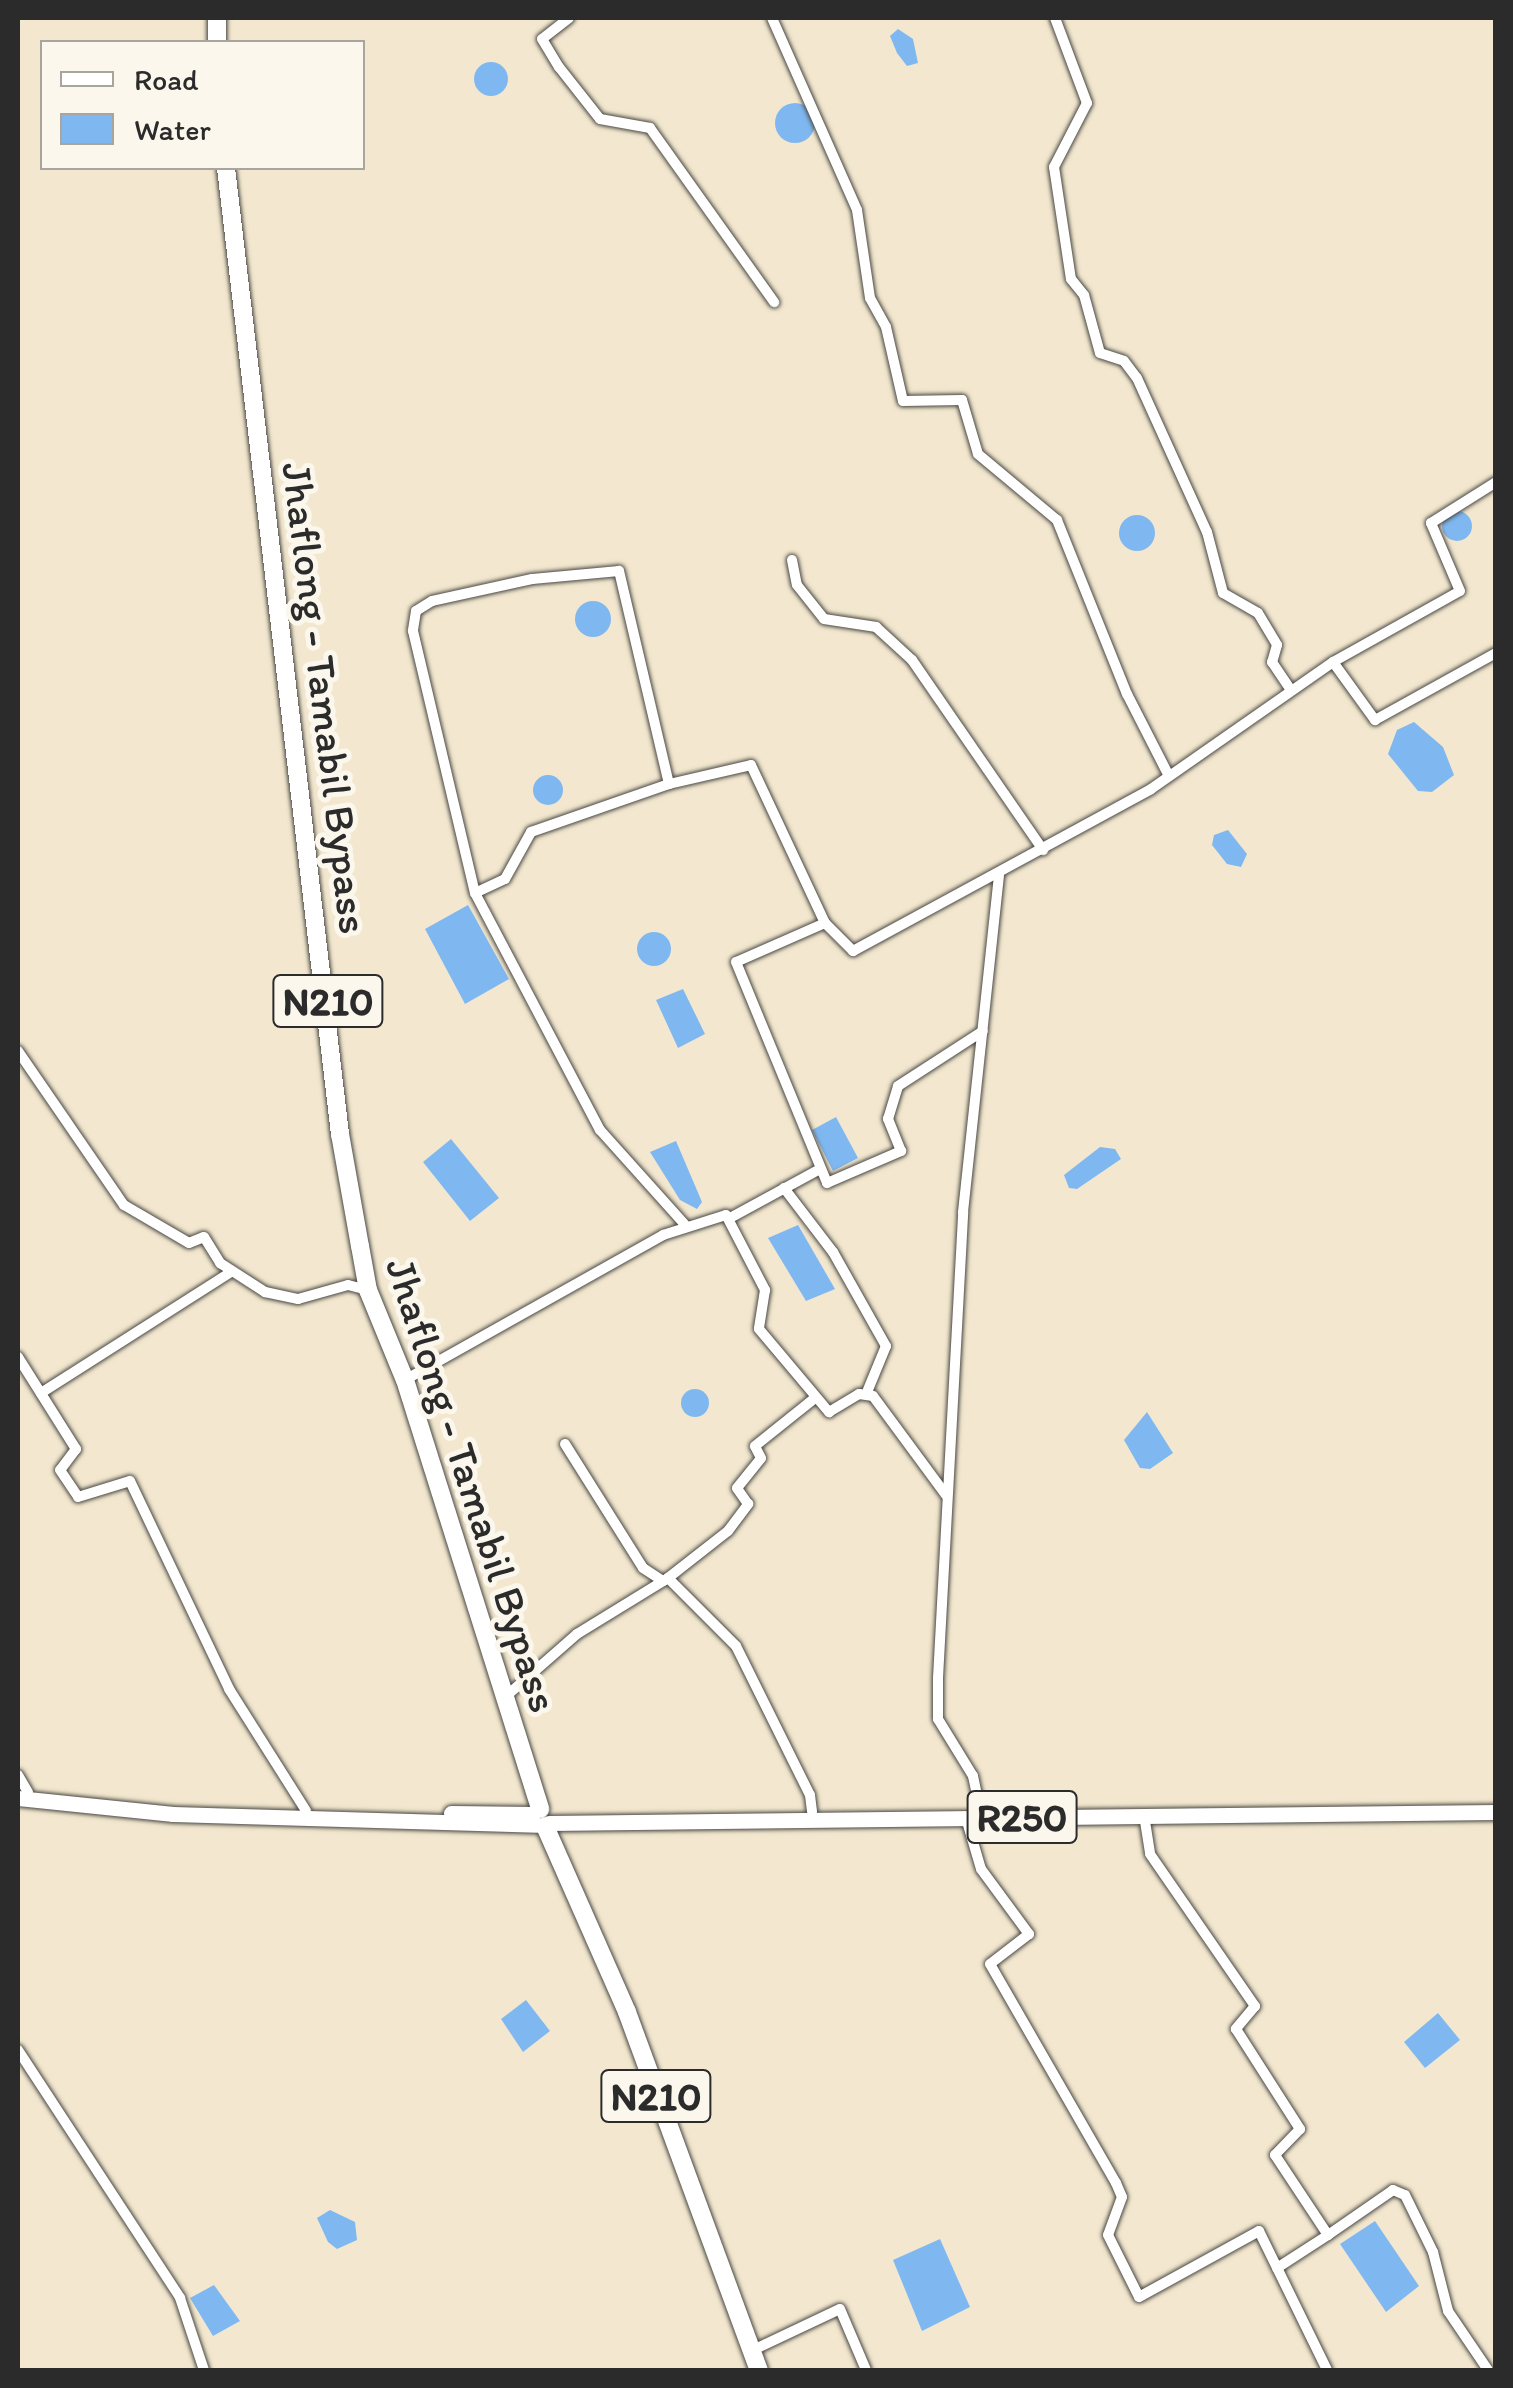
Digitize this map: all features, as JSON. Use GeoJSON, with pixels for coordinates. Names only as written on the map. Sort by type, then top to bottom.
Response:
{"type":"FeatureCollection","features":[{"type":"Feature","properties":{"kind":"highway","name":"Jhaflong - Tamabil Bypass"},"geometry":{"type":"LineString","coordinates":[[226,170],[340,1134],[368,1290],[405,1380],[542,1818],[627,2012],[758,2370]]}},
{"type":"Feature","properties":{"kind":"main road","name":"R250"},"geometry":{"type":"LineString","coordinates":[[21,1794],[173,1807],[542,1818],[812,1812],[1144,1816],[1496,1812]]}},
{"type":"Feature","properties":{"kind":"main road","name":"R250"},"geometry":{"type":"LineString","coordinates":[[21,1794],[173,1814],[542,1818],[1496,1804]]}},
{"type":"Feature","properties":{"kind":"street"},"geometry":{"type":"LineString","coordinates":[[569,18],[542,39],[559,67],[600,119],[650,128],[774,302]]}},
{"type":"Feature","properties":{"kind":"street"},"geometry":{"type":"LineString","coordinates":[[772,18],[857,210],[870,298],[886,328],[904,402],[962,400],[978,454],[1057,520],[1127,694],[1169,776]]}},
{"type":"Feature","properties":{"kind":"street"},"geometry":{"type":"LineString","coordinates":[[1056,18],[1087,103],[1054,167],[1070,279],[1084,296],[1100,353],[1124,360],[1136,378],[1207,532],[1223,593],[1258,613],[1277,646],[1272,662],[1291,690]]}},
{"type":"Feature","properties":{"kind":"street"},"geometry":{"type":"LineString","coordinates":[[475,893],[506,880],[531,832],[669,784],[751,765],[825,922],[852,951],[1043,850],[1169,776],[1333,662],[1460,591],[1431,523],[1496,482]]}},
{"type":"Feature","properties":{"kind":"street"},"geometry":{"type":"LineString","coordinates":[[792,560],[797,586],[824,619],[876,628],[912,660],[1043,850]]}},
{"type":"Feature","properties":{"kind":"street"},"geometry":{"type":"LineString","coordinates":[[669,784],[619,571],[532,578],[432,601],[416,611],[413,631],[475,893],[600,1130],[686,1226]]}},
{"type":"Feature","properties":{"kind":"street"},"geometry":{"type":"LineString","coordinates":[[1333,662],[1375,720],[1496,653]]}},
{"type":"Feature","properties":{"kind":"street"},"geometry":{"type":"LineString","coordinates":[[999,874],[963,1212],[946,1495],[938,1719],[973,1776],[973,1814],[982,1869],[1029,1934],[990,1964],[1116,2183],[1122,2198],[1108,2235],[1139,2296],[1253,2230],[1327,2370]]}},
{"type":"Feature","properties":{"kind":"street"},"geometry":{"type":"LineString","coordinates":[[825,922],[736,962],[827,1183],[901,1150],[888,1119],[898,1086],[983,1031]]}},
{"type":"Feature","properties":{"kind":"street"},"geometry":{"type":"LineString","coordinates":[[18,1051],[124,1205],[189,1243],[204,1237],[231,1272],[265,1292],[298,1299],[348,1285],[368,1290]]}},
{"type":"Feature","properties":{"kind":"street"},"geometry":{"type":"LineString","coordinates":[[405,1380],[686,1226],[730,1218],[820,1169]]}},
{"type":"Feature","properties":{"kind":"street"},"geometry":{"type":"LineString","coordinates":[[730,1218],[765,1290],[759,1328],[815,1398],[833,1414],[867,1392],[886,1346],[833,1252],[784,1188]]}},
{"type":"Feature","properties":{"kind":"street"},"geometry":{"type":"LineString","coordinates":[[41,1393],[231,1272]]}},
{"type":"Feature","properties":{"kind":"street"},"geometry":{"type":"LineString","coordinates":[[18,1357],[76,1449],[60,1470],[78,1498],[124,1477],[130,1481],[229,1689],[306,1811]]}},
{"type":"Feature","properties":{"kind":"street"},"geometry":{"type":"LineString","coordinates":[[867,1392],[946,1495]]}},
{"type":"Feature","properties":{"kind":"street"},"geometry":{"type":"LineString","coordinates":[[504,1698],[577,1634],[666,1580],[728,1531],[748,1504],[737,1488],[761,1458],[755,1446],[815,1398]]}},
{"type":"Feature","properties":{"kind":"street"},"geometry":{"type":"LineString","coordinates":[[566,1444],[644,1568],[666,1580],[736,1646],[812,1812]]}},
{"type":"Feature","properties":{"kind":"street"},"geometry":{"type":"LineString","coordinates":[[18,1775],[21,1794]]}},
{"type":"Feature","properties":{"kind":"street"},"geometry":{"type":"LineString","coordinates":[[1144,1816],[1150,1854],[1255,2006],[1236,2029],[1300,2129],[1275,2155],[1328,2235]]}},
{"type":"Feature","properties":{"kind":"street"},"geometry":{"type":"LineString","coordinates":[[18,2050],[180,2298],[204,2370]]}},
{"type":"Feature","properties":{"kind":"street"},"geometry":{"type":"LineString","coordinates":[[1276,2268],[1393,2190],[1405,2195],[1432,2252],[1448,2311],[1488,2370]]}},
{"type":"Feature","properties":{"kind":"street"},"geometry":{"type":"LineString","coordinates":[[751,2351],[840,2309],[866,2370]]}},
{"type":"Feature","properties":{"kind":"water"},"geometry":{"type":"Polygon","coordinates":[[[898,29],[913,39],[918,63],[907,66],[897,53],[890,36],[898,29]]]}},
{"type":"Feature","properties":{"kind":"water"},"geometry":{"type":"Polygon","coordinates":[[[491,62],[503,67],[508,79],[503,91],[491,96],[479,91],[474,79],[479,67],[491,62]]]}},
{"type":"Feature","properties":{"kind":"water"},"geometry":{"type":"Polygon","coordinates":[[[795,103],[809,109],[815,123],[809,137],[795,143],[781,137],[775,123],[781,109],[795,103]]]}},
{"type":"Feature","properties":{"kind":"water"},"geometry":{"type":"Polygon","coordinates":[[[1457,511],[1471,520],[1472,526],[1463,540],[1457,541],[1443,532],[1442,526],[1451,512],[1457,511]]]}},
{"type":"Feature","properties":{"kind":"water"},"geometry":{"type":"Polygon","coordinates":[[[1137,515],[1150,520],[1155,533],[1150,546],[1137,551],[1124,546],[1119,533],[1124,520],[1137,515]]]}},
{"type":"Feature","properties":{"kind":"water"},"geometry":{"type":"Polygon","coordinates":[[[593,601],[606,606],[611,619],[606,632],[593,637],[580,632],[575,619],[580,606],[593,601]]]}},
{"type":"Feature","properties":{"kind":"water"},"geometry":{"type":"Polygon","coordinates":[[[1414,722],[1443,747],[1454,775],[1432,792],[1418,791],[1388,754],[1397,730],[1414,722]]]}},
{"type":"Feature","properties":{"kind":"water"},"geometry":{"type":"Polygon","coordinates":[[[548,775],[559,779],[563,790],[559,801],[548,805],[537,801],[533,790],[537,779],[548,775]]]}},
{"type":"Feature","properties":{"kind":"water"},"geometry":{"type":"Polygon","coordinates":[[[1228,830],[1247,854],[1241,867],[1227,864],[1212,845],[1214,835],[1228,830]]]}},
{"type":"Feature","properties":{"kind":"water"},"geometry":{"type":"Polygon","coordinates":[[[468,905],[509,979],[465,1004],[425,929],[468,905]]]}},
{"type":"Feature","properties":{"kind":"water"},"geometry":{"type":"Polygon","coordinates":[[[654,932],[666,937],[671,949],[666,961],[654,966],[642,961],[637,949],[642,937],[654,932]]]}},
{"type":"Feature","properties":{"kind":"water"},"geometry":{"type":"Polygon","coordinates":[[[683,989],[705,1034],[678,1048],[656,1000],[683,989]]]}},
{"type":"Feature","properties":{"kind":"water"},"geometry":{"type":"Polygon","coordinates":[[[836,1117],[858,1158],[833,1171],[812,1130],[836,1117]]]}},
{"type":"Feature","properties":{"kind":"water"},"geometry":{"type":"Polygon","coordinates":[[[451,1139],[499,1198],[470,1221],[423,1162],[451,1139]]]}},
{"type":"Feature","properties":{"kind":"water"},"geometry":{"type":"Polygon","coordinates":[[[676,1141],[702,1202],[697,1209],[680,1200],[650,1152],[676,1141]]]}},
{"type":"Feature","properties":{"kind":"water"},"geometry":{"type":"Polygon","coordinates":[[[1100,1147],[1115,1149],[1121,1159],[1077,1189],[1069,1188],[1064,1175],[1100,1147]]]}},
{"type":"Feature","properties":{"kind":"water"},"geometry":{"type":"Polygon","coordinates":[[[798,1225],[835,1289],[806,1301],[768,1238],[798,1225]]]}},
{"type":"Feature","properties":{"kind":"water"},"geometry":{"type":"Polygon","coordinates":[[[695,1389],[705,1393],[709,1403],[705,1413],[695,1417],[685,1413],[681,1403],[685,1393],[695,1389]]]}},
{"type":"Feature","properties":{"kind":"water"},"geometry":{"type":"Polygon","coordinates":[[[1147,1412],[1173,1453],[1150,1469],[1140,1468],[1124,1440],[1147,1412]]]}},
{"type":"Feature","properties":{"kind":"water"},"geometry":{"type":"Polygon","coordinates":[[[526,2000],[550,2031],[523,2052],[501,2019],[526,2000]]]}},
{"type":"Feature","properties":{"kind":"water"},"geometry":{"type":"Polygon","coordinates":[[[1438,2013],[1460,2040],[1425,2068],[1404,2042],[1438,2013]]]}},
{"type":"Feature","properties":{"kind":"water"},"geometry":{"type":"Polygon","coordinates":[[[330,2210],[355,2222],[357,2240],[337,2249],[328,2242],[317,2218],[330,2210]]]}},
{"type":"Feature","properties":{"kind":"water"},"geometry":{"type":"Polygon","coordinates":[[[1375,2221],[1419,2286],[1386,2312],[1340,2244],[1375,2221]]]}},
{"type":"Feature","properties":{"kind":"water"},"geometry":{"type":"Polygon","coordinates":[[[940,2239],[970,2307],[922,2331],[893,2260],[940,2239]]]}},
{"type":"Feature","properties":{"kind":"water"},"geometry":{"type":"Polygon","coordinates":[[[214,2285],[240,2321],[213,2336],[190,2298],[214,2285]]]}}]}
